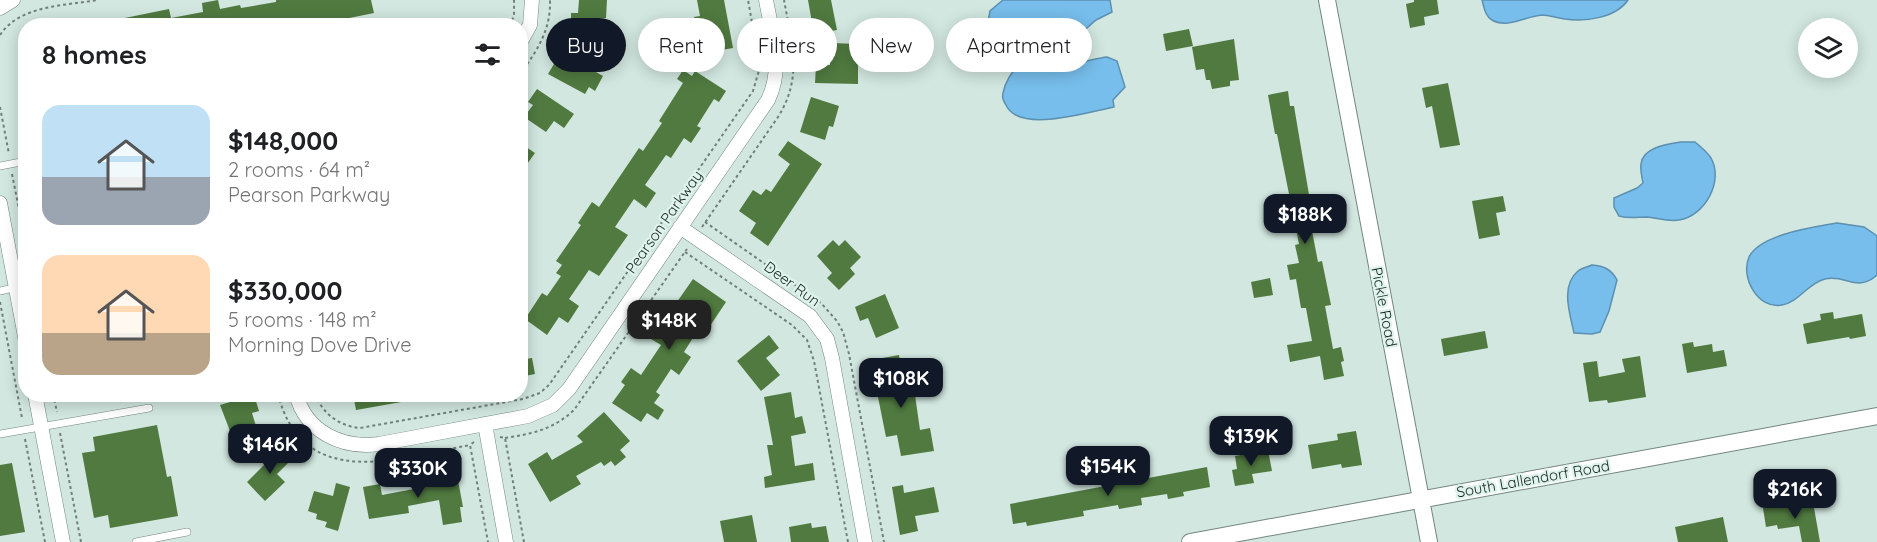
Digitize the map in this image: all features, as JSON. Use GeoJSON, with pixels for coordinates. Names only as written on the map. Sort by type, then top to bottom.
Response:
{"type":"FeatureCollection","features":[{"type":"Feature","properties":{"kind":"street"},"geometry":{"type":"LineString","coordinates":[[0,8],[13,0]]}},
{"type":"Feature","properties":{"kind":"street"},"geometry":{"type":"LineString","coordinates":[[528,29],[532,0]]}},
{"type":"Feature","properties":{"kind":"street","name":"Pearson Parkway"},"geometry":{"type":"LineString","coordinates":[[300,402],[307,417],[320,431],[348,444],[379,444],[485,424],[539,412],[553,405],[561,397],[680,227],[772,92],[777,67],[766,0]]}},
{"type":"Feature","properties":{"kind":"street","name":"Pickle Road"},"geometry":{"type":"LineString","coordinates":[[1327,0],[1429,542]]}},
{"type":"Feature","properties":{"kind":"street"},"geometry":{"type":"LineString","coordinates":[[0,203],[18,278]]}},
{"type":"Feature","properties":{"kind":"street","name":"Deer Run"},"geometry":{"type":"LineString","coordinates":[[680,227],[802,310],[822,331],[832,358],[865,542]]}},
{"type":"Feature","properties":{"kind":"street"},"geometry":{"type":"LineString","coordinates":[[36,402],[63,542]]}},
{"type":"Feature","properties":{"kind":"street","name":"South Lallendorf Road"},"geometry":{"type":"LineString","coordinates":[[1190,542],[1877,416]]}},
{"type":"Feature","properties":{"kind":"street"},"geometry":{"type":"LineString","coordinates":[[485,424],[506,542]]}},
{"type":"Feature","properties":{"kind":"lane"},"geometry":{"type":"LineString","coordinates":[[0,166],[18,163]]}},
{"type":"Feature","properties":{"kind":"lane"},"geometry":{"type":"LineString","coordinates":[[0,291],[18,286]]}},
{"type":"Feature","properties":{"kind":"lane"},"geometry":{"type":"LineString","coordinates":[[0,434],[149,408]]}},
{"type":"Feature","properties":{"kind":"lane"},"geometry":{"type":"LineString","coordinates":[[136,542],[187,532]]}},
{"type":"Feature","properties":{"kind":"path"},"geometry":{"type":"LineString","coordinates":[[19,18],[25,14],[97,0]]}},
{"type":"Feature","properties":{"kind":"path"},"geometry":{"type":"LineString","coordinates":[[513,18],[514,0]]}},
{"type":"Feature","properties":{"kind":"path"},"geometry":{"type":"LineString","coordinates":[[528,398],[540,393],[549,385],[753,91],[760,67],[748,0]]}},
{"type":"Feature","properties":{"kind":"path"},"geometry":{"type":"LineString","coordinates":[[0,35],[9,24],[18,18]]}},
{"type":"Feature","properties":{"kind":"path"},"geometry":{"type":"LineString","coordinates":[[685,252],[792,325],[807,340],[814,361],[848,542]]}},
{"type":"Feature","properties":{"kind":"path"},"geometry":{"type":"LineString","coordinates":[[55,402],[81,542]]}},
{"type":"Feature","properties":{"kind":"path"},"geometry":{"type":"LineString","coordinates":[[320,402],[326,412],[337,421],[351,427],[368,427],[507,402]]}},
{"type":"Feature","properties":{"kind":"water"},"geometry":{"type":"Polygon","coordinates":[[[1003,0],[1110,0],[1112,12],[1092,24],[1092,18],[989,18],[990,11],[1003,0]]]}},
{"type":"Feature","properties":{"kind":"water"},"geometry":{"type":"Polygon","coordinates":[[[1482,0],[1628,0],[1616,11],[1591,19],[1573,20],[1542,15],[1504,23],[1492,20],[1488,16],[1482,0]]]}},
{"type":"Feature","properties":{"kind":"water"},"geometry":{"type":"Polygon","coordinates":[[[1107,57],[1117,61],[1125,87],[1113,100],[1114,107],[1039,120],[1013,114],[1003,100],[1007,81],[1013,72],[1092,72],[1092,60],[1107,57]]]}},
{"type":"Feature","properties":{"kind":"water"},"geometry":{"type":"Polygon","coordinates":[[[1681,142],[1695,142],[1711,158],[1715,177],[1710,196],[1704,205],[1697,212],[1679,220],[1619,216],[1614,207],[1614,198],[1643,183],[1641,164],[1646,154],[1657,147],[1681,142]]]}},
{"type":"Feature","properties":{"kind":"water"},"geometry":{"type":"Polygon","coordinates":[[[1837,223],[1864,227],[1877,236],[1877,275],[1863,283],[1825,279],[1782,305],[1773,305],[1759,297],[1753,290],[1747,274],[1749,257],[1755,249],[1776,237],[1802,229],[1837,223]]]}},
{"type":"Feature","properties":{"kind":"water"},"geometry":{"type":"Polygon","coordinates":[[[1592,265],[1607,269],[1617,280],[1609,311],[1600,332],[1574,333],[1568,300],[1569,284],[1578,271],[1592,265]]]}},
{"type":"Feature","properties":{"kind":"building"},"geometry":{"type":"Polygon","coordinates":[[[218,0],[220,9],[240,5],[241,8],[276,2],[276,0],[371,0],[374,13],[349,18],[171,18],[203,12],[202,3],[218,0]]]}},
{"type":"Feature","properties":{"kind":"building"},"geometry":{"type":"Polygon","coordinates":[[[579,0],[607,0],[606,18],[571,18],[571,13],[578,13],[579,0]]]}},
{"type":"Feature","properties":{"kind":"building"},"geometry":{"type":"Polygon","coordinates":[[[697,0],[724,0],[733,48],[725,49],[725,18],[694,18],[700,16],[697,0]]]}},
{"type":"Feature","properties":{"kind":"building"},"geometry":{"type":"Polygon","coordinates":[[[808,0],[831,0],[835,18],[811,18],[808,0]]]}},
{"type":"Feature","properties":{"kind":"building"},"geometry":{"type":"Polygon","coordinates":[[[1414,0],[1437,0],[1439,14],[1424,17],[1425,25],[1410,28],[1406,4],[1414,0]]]}},
{"type":"Feature","properties":{"kind":"building"},"geometry":{"type":"Polygon","coordinates":[[[169,9],[171,18],[125,18],[169,9]]]}},
{"type":"Feature","properties":{"kind":"building"},"geometry":{"type":"Polygon","coordinates":[[[1189,29],[1193,46],[1166,51],[1163,34],[1189,29]]]}},
{"type":"Feature","properties":{"kind":"building"},"geometry":{"type":"Polygon","coordinates":[[[1234,39],[1239,80],[1230,81],[1230,86],[1212,89],[1210,80],[1206,80],[1204,69],[1196,70],[1192,47],[1234,39]]]}},
{"type":"Feature","properties":{"kind":"building"},"geometry":{"type":"Polygon","coordinates":[[[837,43],[849,44],[849,72],[858,72],[858,84],[815,83],[816,72],[837,72],[837,43]]]}},
{"type":"Feature","properties":{"kind":"building"},"geometry":{"type":"Polygon","coordinates":[[[549,72],[596,72],[603,76],[595,91],[589,87],[585,94],[548,74],[549,72]]]}},
{"type":"Feature","properties":{"kind":"building"},"geometry":{"type":"Polygon","coordinates":[[[682,72],[692,76],[697,72],[726,91],[719,102],[714,99],[697,126],[701,128],[691,143],[684,138],[671,158],[666,155],[645,185],[656,193],[646,208],[634,199],[615,227],[628,235],[599,276],[589,270],[569,299],[579,306],[568,323],[559,317],[547,335],[528,321],[528,314],[542,293],[547,296],[561,276],[556,273],[562,265],[556,261],[581,225],[578,223],[592,202],[599,207],[639,148],[643,151],[662,123],[659,121],[683,83],[677,79],[682,72]]]}},
{"type":"Feature","properties":{"kind":"building"},"geometry":{"type":"Polygon","coordinates":[[[1448,83],[1460,145],[1440,148],[1432,106],[1426,108],[1422,88],[1448,83]]]}},
{"type":"Feature","properties":{"kind":"building"},"geometry":{"type":"Polygon","coordinates":[[[537,89],[574,114],[564,128],[554,121],[546,132],[528,120],[528,112],[533,105],[528,102],[537,89]]]}},
{"type":"Feature","properties":{"kind":"building"},"geometry":{"type":"Polygon","coordinates":[[[1288,91],[1290,106],[1294,106],[1315,230],[1312,231],[1318,262],[1322,261],[1331,305],[1325,306],[1333,349],[1341,347],[1344,361],[1341,362],[1344,376],[1324,380],[1320,356],[1290,362],[1287,345],[1312,341],[1306,308],[1301,308],[1296,279],[1290,280],[1287,265],[1299,263],[1295,245],[1299,244],[1268,95],[1288,91]]]}},
{"type":"Feature","properties":{"kind":"building"},"geometry":{"type":"Polygon","coordinates":[[[811,97],[839,106],[833,127],[829,126],[825,140],[800,132],[811,97]]]}},
{"type":"Feature","properties":{"kind":"building"},"geometry":{"type":"Polygon","coordinates":[[[788,141],[822,164],[768,246],[750,233],[756,223],[739,211],[753,190],[761,195],[766,189],[771,192],[790,164],[778,155],[788,141]]]}},
{"type":"Feature","properties":{"kind":"building"},"geometry":{"type":"Polygon","coordinates":[[[528,148],[535,153],[528,163],[528,148]]]}},
{"type":"Feature","properties":{"kind":"building"},"geometry":{"type":"Polygon","coordinates":[[[1503,196],[1506,211],[1496,213],[1500,235],[1479,239],[1472,201],[1503,196]]]}},
{"type":"Feature","properties":{"kind":"building"},"geometry":{"type":"Polygon","coordinates":[[[833,240],[839,246],[845,240],[861,257],[850,268],[855,274],[839,290],[827,278],[832,273],[817,256],[833,240]]]}},
{"type":"Feature","properties":{"kind":"building"},"geometry":{"type":"Polygon","coordinates":[[[1270,278],[1273,295],[1254,298],[1251,282],[1270,278]]]}},
{"type":"Feature","properties":{"kind":"building"},"geometry":{"type":"Polygon","coordinates":[[[693,279],[726,302],[708,329],[701,325],[684,352],[691,357],[679,375],[671,369],[656,392],[660,395],[654,403],[664,410],[658,420],[647,413],[641,422],[612,403],[625,385],[621,382],[631,368],[641,375],[661,345],[651,339],[693,279]]]}},
{"type":"Feature","properties":{"kind":"building"},"geometry":{"type":"Polygon","coordinates":[[[885,294],[899,328],[876,338],[868,318],[860,321],[855,307],[885,294]]]}},
{"type":"Feature","properties":{"kind":"building"},"geometry":{"type":"Polygon","coordinates":[[[1833,312],[1834,319],[1862,314],[1866,336],[1807,344],[1803,324],[1821,320],[1820,314],[1833,312]]]}},
{"type":"Feature","properties":{"kind":"building"},"geometry":{"type":"Polygon","coordinates":[[[1485,331],[1488,348],[1444,356],[1441,339],[1485,331]]]}},
{"type":"Feature","properties":{"kind":"building"},"geometry":{"type":"Polygon","coordinates":[[[769,335],[779,348],[766,358],[780,375],[761,391],[737,361],[769,335]]]}},
{"type":"Feature","properties":{"kind":"building"},"geometry":{"type":"Polygon","coordinates":[[[1693,342],[1694,347],[1712,344],[1713,352],[1724,350],[1727,366],[1687,373],[1682,344],[1693,342]]]}},
{"type":"Feature","properties":{"kind":"building"},"geometry":{"type":"Polygon","coordinates":[[[899,355],[904,383],[913,381],[920,430],[930,428],[934,451],[901,456],[897,435],[886,437],[876,387],[882,385],[877,359],[899,355]]]}},
{"type":"Feature","properties":{"kind":"building"},"geometry":{"type":"Polygon","coordinates":[[[1640,356],[1646,397],[1608,403],[1607,400],[1589,402],[1583,363],[1597,361],[1599,377],[1625,372],[1622,359],[1640,356]]]}},
{"type":"Feature","properties":{"kind":"building"},"geometry":{"type":"Polygon","coordinates":[[[532,358],[535,374],[528,375],[528,359],[532,358]]]}},
{"type":"Feature","properties":{"kind":"building"},"geometry":{"type":"Polygon","coordinates":[[[791,392],[795,418],[802,416],[806,433],[791,436],[795,466],[813,463],[815,480],[765,488],[764,477],[772,475],[767,445],[773,445],[764,397],[791,392]]]}},
{"type":"Feature","properties":{"kind":"building"},"geometry":{"type":"Polygon","coordinates":[[[230,402],[256,402],[259,411],[252,413],[259,436],[235,444],[220,405],[230,402]]]}},
{"type":"Feature","properties":{"kind":"building"},"geometry":{"type":"Polygon","coordinates":[[[354,402],[401,402],[356,410],[354,402]]]}},
{"type":"Feature","properties":{"kind":"building"},"geometry":{"type":"Polygon","coordinates":[[[604,412],[630,441],[620,450],[626,457],[615,466],[611,461],[604,466],[601,462],[576,476],[581,484],[550,502],[528,464],[547,452],[552,460],[583,442],[577,436],[604,412]]]}},
{"type":"Feature","properties":{"kind":"building"},"geometry":{"type":"Polygon","coordinates":[[[157,425],[167,477],[171,476],[178,516],[110,528],[108,515],[94,518],[82,453],[95,451],[93,437],[157,425]]]}},
{"type":"Feature","properties":{"kind":"building"},"geometry":{"type":"Polygon","coordinates":[[[1356,431],[1362,465],[1342,468],[1341,464],[1312,469],[1308,445],[1338,440],[1337,434],[1356,431]]]}},
{"type":"Feature","properties":{"kind":"building"},"geometry":{"type":"Polygon","coordinates":[[[281,448],[292,459],[277,474],[285,482],[265,501],[247,482],[281,448]]]}},
{"type":"Feature","properties":{"kind":"building"},"geometry":{"type":"Polygon","coordinates":[[[1268,450],[1272,471],[1252,474],[1254,483],[1235,486],[1232,470],[1237,469],[1235,456],[1268,450]]]}},
{"type":"Feature","properties":{"kind":"building"},"geometry":{"type":"Polygon","coordinates":[[[12,463],[25,532],[0,536],[0,465],[12,463]]]}},
{"type":"Feature","properties":{"kind":"building"},"geometry":{"type":"Polygon","coordinates":[[[1207,467],[1210,487],[1183,492],[1184,496],[1168,499],[1167,494],[1141,498],[1142,505],[1119,509],[1118,505],[1083,511],[1084,516],[1027,526],[1026,522],[1013,524],[1010,504],[1207,467]]]}},
{"type":"Feature","properties":{"kind":"building"},"geometry":{"type":"Polygon","coordinates":[[[445,472],[446,476],[457,475],[463,507],[460,507],[462,522],[443,525],[439,500],[408,506],[409,513],[369,519],[363,487],[380,484],[382,495],[425,486],[423,476],[445,472]]]}},
{"type":"Feature","properties":{"kind":"building"},"geometry":{"type":"Polygon","coordinates":[[[336,483],[350,487],[338,531],[325,527],[327,522],[316,519],[317,514],[308,511],[314,491],[333,496],[336,483]]]}},
{"type":"Feature","properties":{"kind":"building"},"geometry":{"type":"Polygon","coordinates":[[[903,485],[904,493],[934,487],[939,512],[915,516],[918,531],[900,535],[892,487],[903,485]]]}},
{"type":"Feature","properties":{"kind":"building"},"geometry":{"type":"Polygon","coordinates":[[[1813,502],[1820,542],[1802,542],[1799,526],[1778,529],[1777,525],[1766,527],[1763,508],[1813,502]]]}},
{"type":"Feature","properties":{"kind":"building"},"geometry":{"type":"Polygon","coordinates":[[[752,515],[757,542],[724,542],[720,521],[752,515]]]}},
{"type":"Feature","properties":{"kind":"building"},"geometry":{"type":"Polygon","coordinates":[[[1723,517],[1728,542],[1678,542],[1675,527],[1723,517]]]}},
{"type":"Feature","properties":{"kind":"building"},"geometry":{"type":"Polygon","coordinates":[[[811,523],[812,528],[826,526],[829,542],[791,542],[789,527],[811,523]]]}}]}
